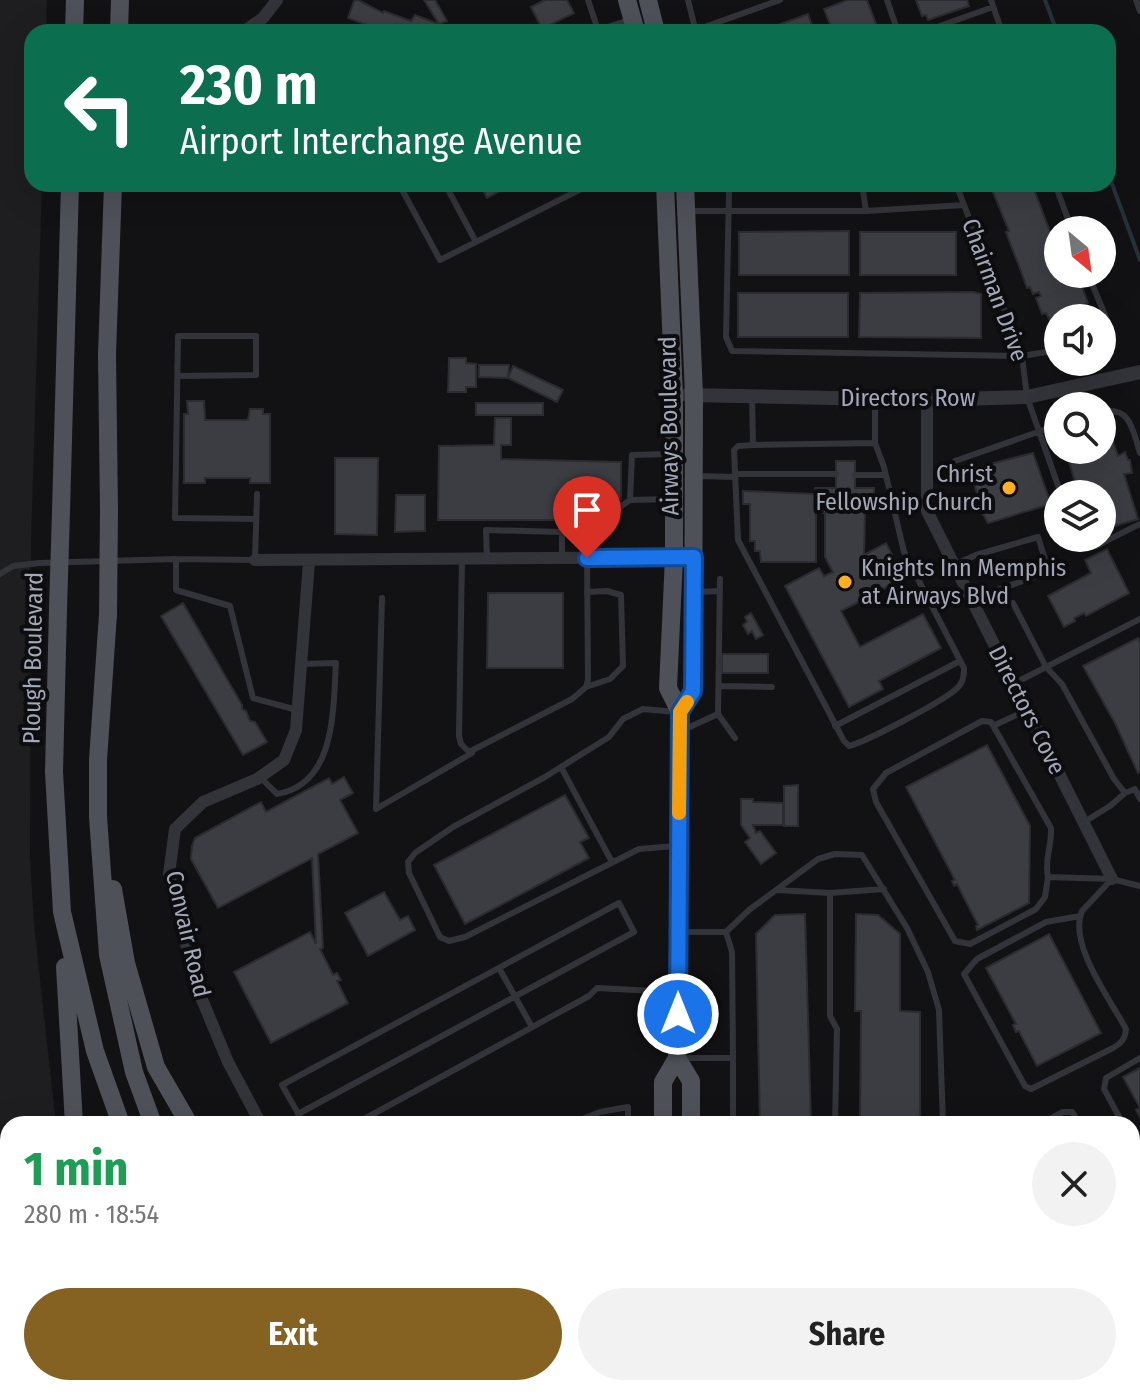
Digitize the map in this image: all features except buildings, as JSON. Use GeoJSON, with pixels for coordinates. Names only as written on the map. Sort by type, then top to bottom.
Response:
{"type":"FeatureCollection","features":[{"type":"Feature","properties":{"kind":"main road"},"geometry":{"type":"LineString","coordinates":[[74,24],[75,0]]}},
{"type":"Feature","properties":{"kind":"main road"},"geometry":{"type":"LineString","coordinates":[[119,24],[120,0]]}},
{"type":"Feature","properties":{"kind":"main road"},"geometry":{"type":"LineString","coordinates":[[648,0],[654,24]]}},
{"type":"Feature","properties":{"kind":"main road","name":"Plough Boulevard"},"geometry":{"type":"LineString","coordinates":[[70,192],[54,772],[62,912],[95,1051],[118,1116]]}},
{"type":"Feature","properties":{"kind":"main road"},"geometry":{"type":"LineString","coordinates":[[113,192],[107,355],[108,614],[98,760],[98,817],[108,955],[134,1072],[150,1116]]}},
{"type":"Feature","properties":{"kind":"main road","name":"Airways Boulevard"},"geometry":{"type":"LineString","coordinates":[[663,192],[674,396],[674,557],[668,688],[680,712],[680,732],[677,1058],[663,1082],[663,1116]]}},
{"type":"Feature","properties":{"kind":"main road","name":"Airways Boulevard"},"geometry":{"type":"LineString","coordinates":[[680,712],[693,691],[694,592],[694,395],[685,192]]}},
{"type":"Feature","properties":{"kind":"main road"},"geometry":{"type":"LineString","coordinates":[[98,817],[126,963],[156,1067],[184,1116]]}},
{"type":"Feature","properties":{"kind":"main road"},"geometry":{"type":"LineString","coordinates":[[62,912],[74,1116]]}},
{"type":"Feature","properties":{"kind":"main road","name":"Airways Boulevard"},"geometry":{"type":"LineString","coordinates":[[677,1058],[691,1081],[691,1116]]}},
{"type":"Feature","properties":{"kind":"street"},"geometry":{"type":"LineString","coordinates":[[254,24],[277,0]]}},
{"type":"Feature","properties":{"kind":"street","name":"Directors Row"},"geometry":{"type":"LineString","coordinates":[[674,396],[927,400],[1027,397],[1137,373]]}},
{"type":"Feature","properties":{"kind":"street","name":"Directors Cove"},"geometry":{"type":"LineString","coordinates":[[927,400],[927,511],[1112,879]]}},
{"type":"Feature","properties":{"kind":"street"},"geometry":{"type":"LineString","coordinates":[[255,560],[694,557]]}},
{"type":"Feature","properties":{"kind":"street","name":"Convair Road"},"geometry":{"type":"LineString","coordinates":[[257,1116],[228,1062],[196,985],[169,874],[175,829],[203,802],[260,776],[284,760],[296,730],[309,562]]}},
{"type":"Feature","properties":{"kind":"lane"},"geometry":{"type":"LineString","coordinates":[[588,0],[596,24]]}},
{"type":"Feature","properties":{"kind":"lane"},"geometry":{"type":"LineString","coordinates":[[688,0],[694,24]]}},
{"type":"Feature","properties":{"kind":"lane"},"geometry":{"type":"LineString","coordinates":[[715,24],[780,0]]}},
{"type":"Feature","properties":{"kind":"lane"},"geometry":{"type":"LineString","coordinates":[[887,0],[895,24]]}},
{"type":"Feature","properties":{"kind":"lane"},"geometry":{"type":"LineString","coordinates":[[1136,0],[1140,11]]}},
{"type":"Feature","properties":{"kind":"lane"},"geometry":{"type":"LineString","coordinates":[[942,24],[992,3],[999,24]]}},
{"type":"Feature","properties":{"kind":"lane"},"geometry":{"type":"LineString","coordinates":[[403,192],[440,260],[575,192]]}},
{"type":"Feature","properties":{"kind":"lane"},"geometry":{"type":"LineString","coordinates":[[449,192],[476,242]]}},
{"type":"Feature","properties":{"kind":"lane"},"geometry":{"type":"LineString","coordinates":[[665,192],[687,211],[866,211],[964,205]]}},
{"type":"Feature","properties":{"kind":"lane"},"geometry":{"type":"LineString","coordinates":[[729,192],[726,337],[732,351],[1022,356],[1044,352]]}},
{"type":"Feature","properties":{"kind":"lane"},"geometry":{"type":"LineString","coordinates":[[863,192],[866,211]]}},
{"type":"Feature","properties":{"kind":"lane","name":"Chairman Drive"},"geometry":{"type":"LineString","coordinates":[[959,192],[1022,356],[1027,397],[1056,480]]}},
{"type":"Feature","properties":{"kind":"lane"},"geometry":{"type":"LineString","coordinates":[[1058,192],[1067,216]]}},
{"type":"Feature","properties":{"kind":"lane"},"geometry":{"type":"LineString","coordinates":[[178,376],[256,375],[256,336],[178,336],[175,518],[256,519]]}},
{"type":"Feature","properties":{"kind":"lane"},"geometry":{"type":"LineString","coordinates":[[752,397],[753,445]]}},
{"type":"Feature","properties":{"kind":"lane"},"geometry":{"type":"LineString","coordinates":[[875,399],[875,443],[904,552],[960,661],[964,678],[957,689],[849,746],[835,726],[738,540],[736,447],[875,443]]}},
{"type":"Feature","properties":{"kind":"lane"},"geometry":{"type":"LineString","coordinates":[[1116,410],[1124,415],[1131,426],[1140,453]]}},
{"type":"Feature","properties":{"kind":"lane"},"geometry":{"type":"LineString","coordinates":[[955,461],[1044,429]]}},
{"type":"Feature","properties":{"kind":"lane"},"geometry":{"type":"LineString","coordinates":[[630,500],[632,455],[674,453]]}},
{"type":"Feature","properties":{"kind":"lane"},"geometry":{"type":"LineString","coordinates":[[694,476],[836,474]]}},
{"type":"Feature","properties":{"kind":"lane"},"geometry":{"type":"LineString","coordinates":[[855,475],[885,475]]}},
{"type":"Feature","properties":{"kind":"lane"},"geometry":{"type":"LineString","coordinates":[[0,574],[13,566],[39,563],[255,560],[257,494]]}},
{"type":"Feature","properties":{"kind":"lane"},"geometry":{"type":"LineString","coordinates":[[487,560],[486,530],[562,532],[603,519],[630,500],[674,499]]}},
{"type":"Feature","properties":{"kind":"lane"},"geometry":{"type":"LineString","coordinates":[[1116,536],[1140,524]]}},
{"type":"Feature","properties":{"kind":"lane"},"geometry":{"type":"LineString","coordinates":[[562,532],[562,559]]}},
{"type":"Feature","properties":{"kind":"lane"},"geometry":{"type":"LineString","coordinates":[[954,565],[976,555],[1038,537],[1049,572],[971,599]]}},
{"type":"Feature","properties":{"kind":"lane"},"geometry":{"type":"LineString","coordinates":[[586,687],[587,558]]}},
{"type":"Feature","properties":{"kind":"lane"},"geometry":{"type":"LineString","coordinates":[[176,559],[176,590],[230,606],[253,698],[297,710]]}},
{"type":"Feature","properties":{"kind":"lane"},"geometry":{"type":"LineString","coordinates":[[462,560],[459,736],[465,750],[475,751]]}},
{"type":"Feature","properties":{"kind":"lane"},"geometry":{"type":"LineString","coordinates":[[720,579],[718,714],[735,738]]}},
{"type":"Feature","properties":{"kind":"lane"},"geometry":{"type":"LineString","coordinates":[[382,598],[376,809],[572,699],[586,687],[610,679],[623,666],[621,595],[607,591],[587,592]]}},
{"type":"Feature","properties":{"kind":"lane"},"geometry":{"type":"LineString","coordinates":[[694,592],[720,591]]}},
{"type":"Feature","properties":{"kind":"lane"},"geometry":{"type":"LineString","coordinates":[[1013,603],[1046,667],[1062,684],[1114,779],[1125,793]]}},
{"type":"Feature","properties":{"kind":"lane"},"geometry":{"type":"LineString","coordinates":[[1014,684],[1140,619]]}},
{"type":"Feature","properties":{"kind":"lane"},"geometry":{"type":"LineString","coordinates":[[835,726],[960,661]]}},
{"type":"Feature","properties":{"kind":"lane"},"geometry":{"type":"LineString","coordinates":[[260,776],[277,794],[289,793],[316,771],[328,744],[333,719],[336,663],[301,664]]}},
{"type":"Feature","properties":{"kind":"lane"},"geometry":{"type":"LineString","coordinates":[[719,686],[772,687]]}},
{"type":"Feature","properties":{"kind":"lane"},"geometry":{"type":"LineString","coordinates":[[679,846],[639,849],[465,937],[449,941],[440,937],[409,873],[408,862],[415,853],[453,827],[609,737],[623,719],[643,709],[680,712]]}},
{"type":"Feature","properties":{"kind":"lane"},"geometry":{"type":"LineString","coordinates":[[995,725],[1027,710]]}},
{"type":"Feature","properties":{"kind":"lane"},"geometry":{"type":"LineString","coordinates":[[680,732],[718,714]]}},
{"type":"Feature","properties":{"kind":"lane"},"geometry":{"type":"LineString","coordinates":[[982,721],[991,722],[1051,828],[1052,841],[1045,864],[1048,877],[1045,897],[1036,909],[970,944],[955,941],[876,802],[873,789],[886,773],[982,721]]}},
{"type":"Feature","properties":{"kind":"lane"},"geometry":{"type":"LineString","coordinates":[[561,767],[612,862]]}},
{"type":"Feature","properties":{"kind":"lane"},"geometry":{"type":"LineString","coordinates":[[1084,822],[1137,788],[1140,799]]}},
{"type":"Feature","properties":{"kind":"lane"},"geometry":{"type":"LineString","coordinates":[[678,932],[726,932],[749,910],[818,859],[835,854],[862,855],[884,889],[928,972],[939,1010],[943,1116]]}},
{"type":"Feature","properties":{"kind":"lane"},"geometry":{"type":"LineString","coordinates":[[1048,877],[1112,879],[1140,886]]}},
{"type":"Feature","properties":{"kind":"lane"},"geometry":{"type":"LineString","coordinates":[[1080,916],[1046,922],[977,959],[964,974],[1025,1086],[1031,1089],[1113,1048],[1123,1042],[1126,1035],[1126,1029],[1088,961],[1078,936],[1080,916],[1112,879]]}},
{"type":"Feature","properties":{"kind":"lane"},"geometry":{"type":"LineString","coordinates":[[776,889],[830,893],[884,889]]}},
{"type":"Feature","properties":{"kind":"lane"},"geometry":{"type":"LineString","coordinates":[[830,893],[830,1016],[837,1029],[835,1116]]}},
{"type":"Feature","properties":{"kind":"lane"},"geometry":{"type":"LineString","coordinates":[[619,903],[634,932],[298,1114],[282,1085],[499,968],[619,903]]}},
{"type":"Feature","properties":{"kind":"lane"},"geometry":{"type":"LineString","coordinates":[[726,932],[732,952],[733,1116]]}},
{"type":"Feature","properties":{"kind":"lane"},"geometry":{"type":"LineString","coordinates":[[499,968],[532,1027]]}},
{"type":"Feature","properties":{"kind":"lane"},"geometry":{"type":"LineString","coordinates":[[370,1116],[589,996],[597,988],[678,992]]}},
{"type":"Feature","properties":{"kind":"lane"},"geometry":{"type":"LineString","coordinates":[[677,1058],[733,1058]]}},
{"type":"Feature","properties":{"kind":"lane"},"geometry":{"type":"LineString","coordinates":[[1119,1116],[1103,1083],[1106,1078],[1140,1058]]}},
{"type":"Feature","properties":{"kind":"lane"},"geometry":{"type":"LineString","coordinates":[[590,1116],[628,1107],[628,1116]]}},
{"type":"Feature","properties":{"kind":"lane"},"geometry":{"type":"LineString","coordinates":[[1055,1116],[1072,1112],[1075,1116]]}},
{"type":"Feature","properties":{"kind":"shaded area"},"geometry":{"type":"Polygon","coordinates":[[[0,0],[47,0],[46,24],[24,24],[24,192],[42,192],[31,541],[30,857],[34,925],[55,1116],[0,1116],[0,0]]]}},
{"type":"Feature","properties":{"kind":"waterway"},"geometry":{"type":"LineString","coordinates":[[1045,0],[1054,24]]}},
{"type":"Feature","properties":{"kind":"waterway"},"geometry":{"type":"LineString","coordinates":[[1115,192],[1140,260]]}},
{"type":"Feature","properties":{"kind":"slow traffic"},"geometry":{"type":"LineString","coordinates":[[679,813],[680,712],[687,702]]}},
{"type":"Feature","properties":{"kind":"place","name":"Christ Fellowship Church"},"geometry":{"type":"Point","coordinates":[1009,488]}},
{"type":"Feature","properties":{"kind":"place","name":"Knights Inn Memphis at Airways Blvd"},"geometry":{"type":"Point","coordinates":[845,582]}},
{"type":"Feature","properties":{"kind":"route"},"geometry":{"type":"LineString","coordinates":[[587,558],[694,557],[693,691],[680,712],[678,1014]]}}]}
